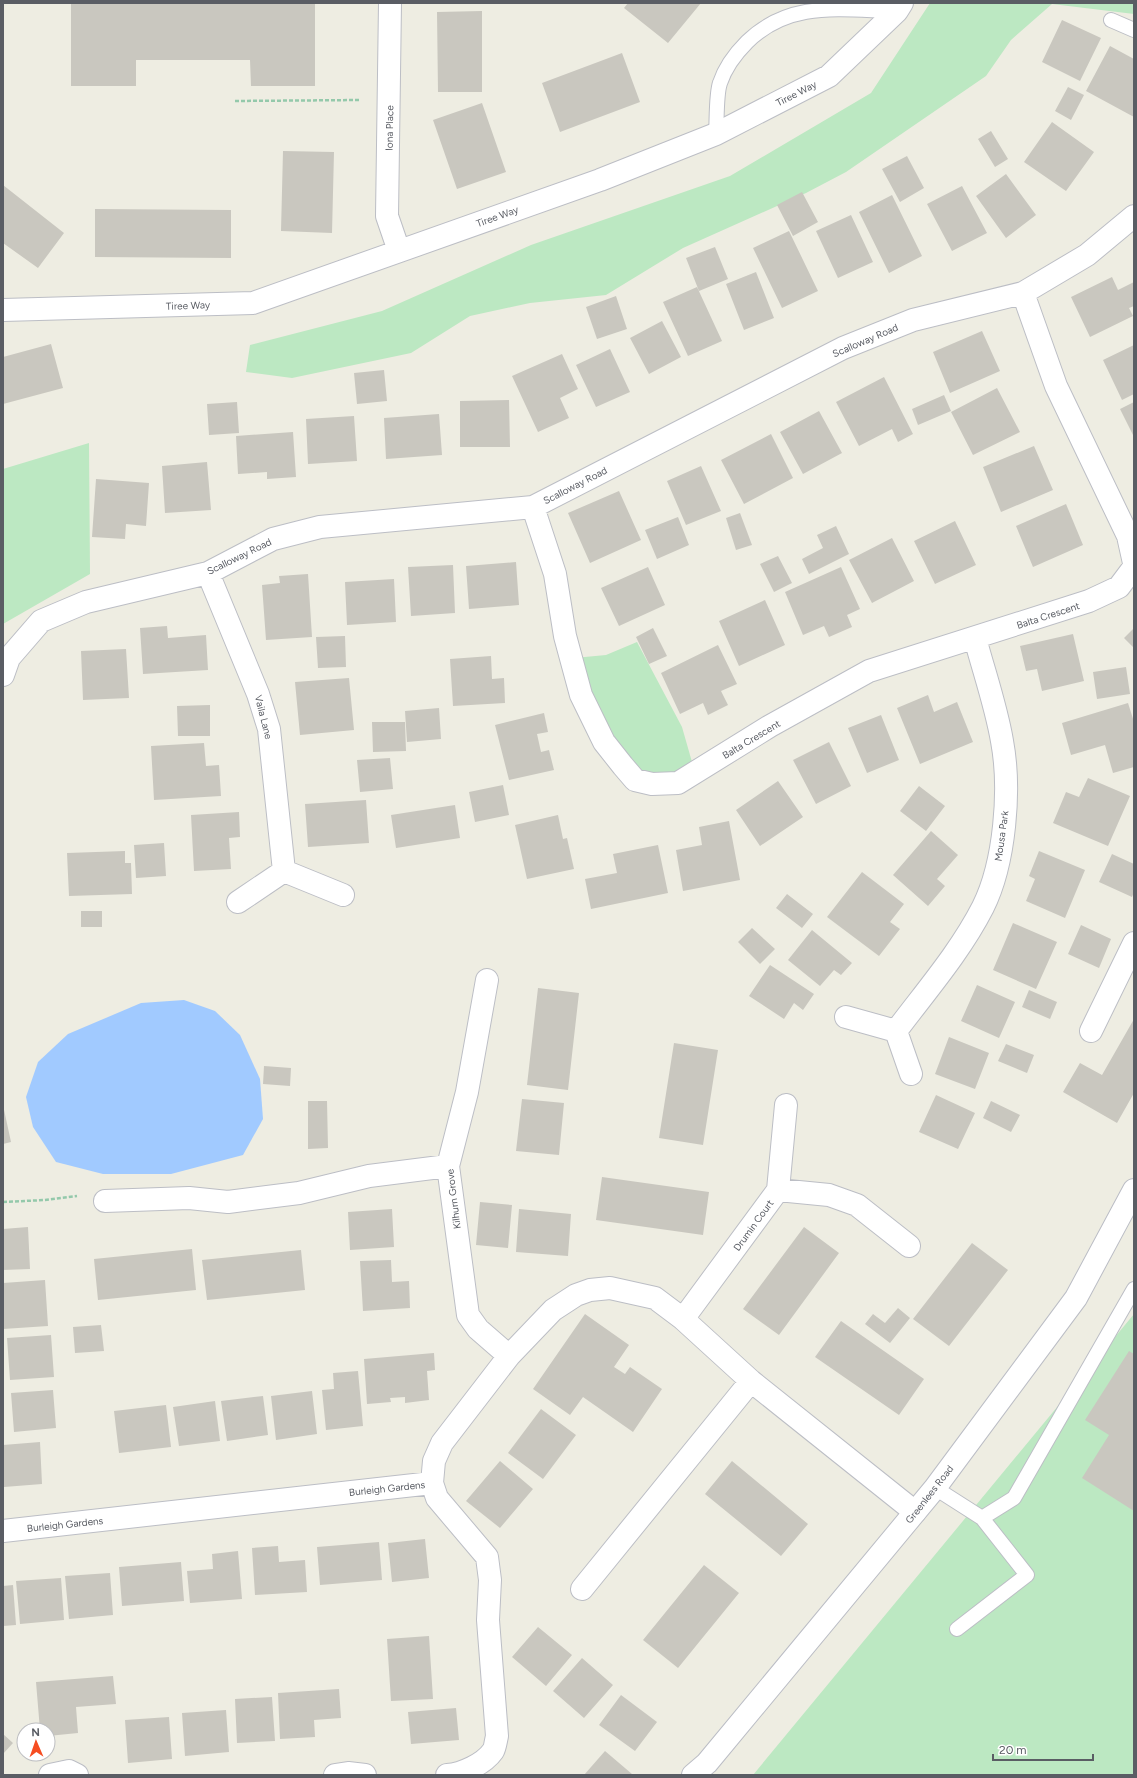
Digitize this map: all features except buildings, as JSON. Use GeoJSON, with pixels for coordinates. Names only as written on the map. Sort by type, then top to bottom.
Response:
{"type":"FeatureCollection","features":[{"type":"Feature","properties":{"kind":"street","name":"Iona Place"},"geometry":{"type":"LineString","coordinates":[[390,3],[387,216],[399,251]]}},
{"type":"Feature","properties":{"kind":"street","name":"Tiree Way"},"geometry":{"type":"LineString","coordinates":[[3,310],[253,303],[600,180],[716,134],[829,76],[899,7]]}},
{"type":"Feature","properties":{"kind":"street","name":"Scalloway Road"},"geometry":{"type":"LineString","coordinates":[[3,675],[9,658],[42,621],[86,602],[208,573],[273,539],[320,526],[533,507],[843,348],[913,320],[1023,292],[1086,255],[1134,216]]}},
{"type":"Feature","properties":{"kind":"street"},"geometry":{"type":"LineString","coordinates":[[1023,292],[1056,386],[1128,536],[1134,563]]}},
{"type":"Feature","properties":{"kind":"street","name":"Tiree Way"},"geometry":{"type":"LineString","coordinates":[[3,300],[48,309]]}},
{"type":"Feature","properties":{"kind":"street","name":"Balta Crescent"},"geometry":{"type":"LineString","coordinates":[[533,507],[556,574],[565,636],[581,695],[604,742],[635,780],[652,784],[678,783],[770,726],[869,671],[1089,601],[1119,587],[1134,567]]}},
{"type":"Feature","properties":{"kind":"street","name":"Vaila Lane"},"geometry":{"type":"LineString","coordinates":[[208,573],[258,694],[269,729],[284,870]]}},
{"type":"Feature","properties":{"kind":"street","name":"Mousa Park"},"geometry":{"type":"LineString","coordinates":[[896,1031],[955,952],[983,906],[1000,856],[1007,798],[1002,741],[975,638]]}},
{"type":"Feature","properties":{"kind":"street"},"geometry":{"type":"LineString","coordinates":[[238,902],[284,870],[343,895]]}},
{"type":"Feature","properties":{"kind":"street"},"geometry":{"type":"LineString","coordinates":[[1091,1031],[1134,943]]}},
{"type":"Feature","properties":{"kind":"street","name":"Kilhurn Grove"},"geometry":{"type":"LineString","coordinates":[[487,980],[467,1092],[448,1166],[468,1315],[478,1329],[509,1356]]}},
{"type":"Feature","properties":{"kind":"street"},"geometry":{"type":"LineString","coordinates":[[846,1017],[896,1031],[911,1074]]}},
{"type":"Feature","properties":{"kind":"street"},"geometry":{"type":"LineString","coordinates":[[778,1190],[786,1105]]}},
{"type":"Feature","properties":{"kind":"street"},"geometry":{"type":"LineString","coordinates":[[105,1201],[189,1198],[228,1202],[299,1193],[369,1176],[448,1166]]}},
{"type":"Feature","properties":{"kind":"street","name":"Drumin Court"},"geometry":{"type":"LineString","coordinates":[[683,1319],[778,1190],[829,1195],[857,1205],[909,1246]]}},
{"type":"Feature","properties":{"kind":"street","name":"Greenlees Road"},"geometry":{"type":"LineString","coordinates":[[693,1775],[707,1763],[935,1488],[1076,1298],[1134,1190]]}},
{"type":"Feature","properties":{"kind":"street"},"geometry":{"type":"LineString","coordinates":[[432,1482],[434,1461],[442,1443],[509,1356],[553,1310],[576,1295],[590,1290],[610,1288],[655,1298],[683,1319],[751,1381],[915,1512]]}},
{"type":"Feature","properties":{"kind":"street"},"geometry":{"type":"LineString","coordinates":[[582,1589],[751,1381]]}},
{"type":"Feature","properties":{"kind":"street","name":"Burleigh Gardens"},"geometry":{"type":"LineString","coordinates":[[3,1531],[432,1482],[437,1498],[487,1557],[490,1580],[488,1620],[497,1736],[493,1751],[478,1764],[447,1775]]}},
{"type":"Feature","properties":{"kind":"street"},"geometry":{"type":"LineString","coordinates":[[50,1775],[69,1771],[77,1775]]}},
{"type":"Feature","properties":{"kind":"street"},"geometry":{"type":"LineString","coordinates":[[335,1775],[348,1773],[365,1775]]}},
{"type":"Feature","properties":{"kind":"lane"},"geometry":{"type":"LineString","coordinates":[[716,134],[720,83],[736,54],[759,31],[784,16],[814,9],[899,7]]}},
{"type":"Feature","properties":{"kind":"lane"},"geometry":{"type":"LineString","coordinates":[[1111,20],[1134,30]]}},
{"type":"Feature","properties":{"kind":"lane"},"geometry":{"type":"LineString","coordinates":[[982,1518],[1014,1498],[1134,1289]]}},
{"type":"Feature","properties":{"kind":"lane"},"geometry":{"type":"LineString","coordinates":[[935,1488],[982,1518],[1028,1575],[957,1629]]}},
{"type":"Feature","properties":{"kind":"path"},"geometry":{"type":"LineString","coordinates":[[235,101],[360,100]]}},
{"type":"Feature","properties":{"kind":"path"},"geometry":{"type":"LineString","coordinates":[[3,1202],[46,1200],[74,1196],[105,1201]]}},
{"type":"Feature","properties":{"kind":"green space"},"geometry":{"type":"Polygon","coordinates":[[[930,3],[1134,3],[1134,14],[1052,4],[1011,40],[986,76],[846,172],[806,193],[683,248],[606,295],[530,303],[470,316],[411,353],[292,378],[246,372],[250,345],[382,311],[531,245],[730,176],[871,93],[930,3]]]}},
{"type":"Feature","properties":{"kind":"green space"},"geometry":{"type":"Polygon","coordinates":[[[89,443],[90,574],[3,624],[3,469],[89,443]]]}},
{"type":"Feature","properties":{"kind":"green space"},"geometry":{"type":"Polygon","coordinates":[[[637,642],[682,727],[694,769],[652,779],[626,764],[574,658],[606,655],[637,642]]]}},
{"type":"Feature","properties":{"kind":"green space"},"geometry":{"type":"Polygon","coordinates":[[[1134,1314],[1134,1775],[753,1775],[1134,1314]]]}},
{"type":"Feature","properties":{"kind":"water"},"geometry":{"type":"Polygon","coordinates":[[[184,1000],[215,1011],[240,1035],[260,1079],[263,1119],[243,1155],[171,1174],[103,1174],[56,1162],[33,1127],[26,1097],[38,1062],[68,1034],[141,1003],[184,1000]]]}}]}
